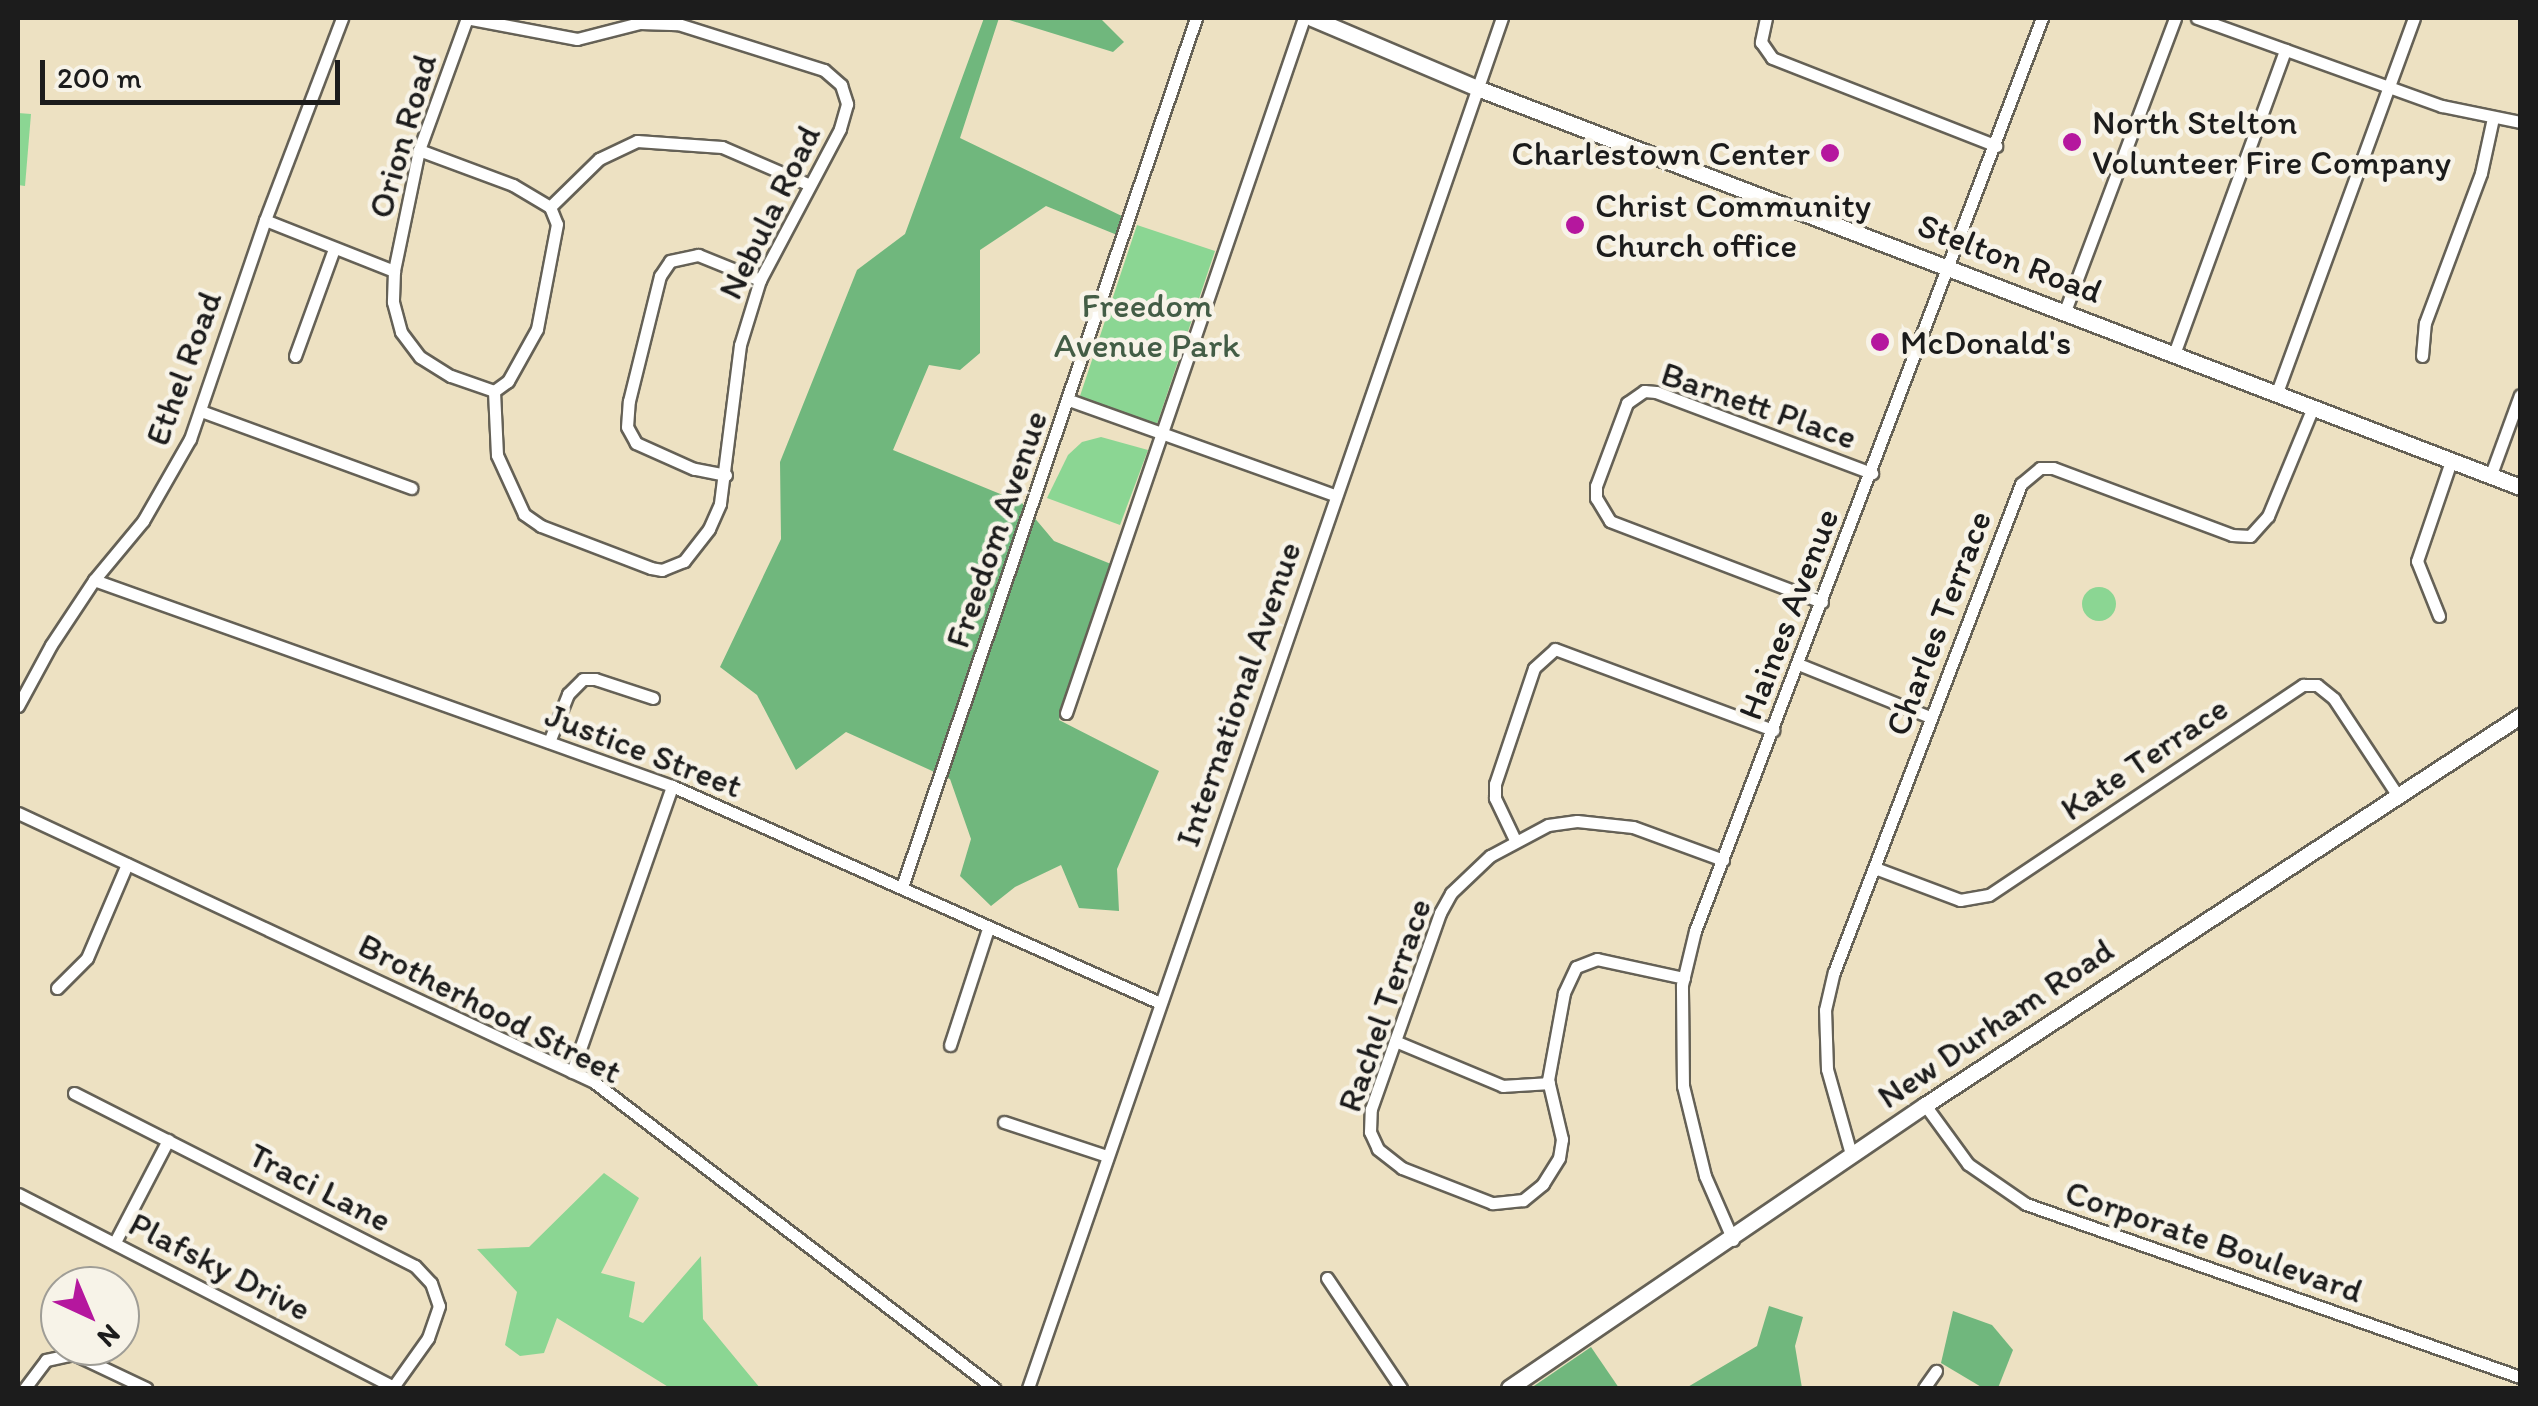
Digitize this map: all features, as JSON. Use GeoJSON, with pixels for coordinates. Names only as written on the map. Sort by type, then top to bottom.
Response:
{"type":"FeatureCollection","features":[{"type":"Feature","properties":{"kind":"main road","name":"Stelton Road"},"geometry":{"type":"LineString","coordinates":[[1308,18],[1477,88],[2520,487]]}},
{"type":"Feature","properties":{"kind":"main road","name":"New Durham Road"},"geometry":{"type":"LineString","coordinates":[[1509,1388],[1733,1240],[1851,1154],[2520,716]]}},
{"type":"Feature","properties":{"kind":"street","name":"Ethel Road"},"geometry":{"type":"LineString","coordinates":[[18,706],[94,580],[143,521],[170,478],[201,411],[266,220],[342,18]]}},
{"type":"Feature","properties":{"kind":"street","name":"Orion Road"},"geometry":{"type":"LineString","coordinates":[[466,18],[419,150],[394,271],[396,318],[409,346],[432,366],[494,391]]}},
{"type":"Feature","properties":{"kind":"street","name":"Nebula Road"},"geometry":{"type":"LineString","coordinates":[[466,18],[577,39],[640,23],[678,24],[824,70],[845,94],[846,116],[760,280],[740,345],[726,475],[716,515],[694,552],[672,568],[651,568],[542,526],[524,514],[497,454],[494,391]]}},
{"type":"Feature","properties":{"kind":"street","name":"Freedom Avenue"},"geometry":{"type":"LineString","coordinates":[[902,887],[1196,18]]}},
{"type":"Feature","properties":{"kind":"street"},"geometry":{"type":"LineString","coordinates":[[1066,713],[1160,432],[1308,18]]}},
{"type":"Feature","properties":{"kind":"street","name":"International Avenue"},"geometry":{"type":"LineString","coordinates":[[1028,1388],[1502,18]]}},
{"type":"Feature","properties":{"kind":"street"},"geometry":{"type":"LineString","coordinates":[[1766,18],[1761,42],[1772,58],[1996,146]]}},
{"type":"Feature","properties":{"kind":"street"},"geometry":{"type":"LineString","coordinates":[[2065,311],[2174,18]]}},
{"type":"Feature","properties":{"kind":"street"},"geometry":{"type":"LineString","coordinates":[[2197,18],[2388,86],[2493,118],[2520,122]]}},
{"type":"Feature","properties":{"kind":"street"},"geometry":{"type":"LineString","coordinates":[[2276,395],[2414,18]]}},
{"type":"Feature","properties":{"kind":"street","name":"Haines Avenue"},"geometry":{"type":"LineString","coordinates":[[1733,1240],[1705,1176],[1683,1086],[1680,1036],[1684,978],[1695,932],[1951,267],[2039,19]]}},
{"type":"Feature","properties":{"kind":"street"},"geometry":{"type":"LineString","coordinates":[[2174,354],[2285,50]]}},
{"type":"Feature","properties":{"kind":"street"},"geometry":{"type":"LineString","coordinates":[[2422,356],[2425,323],[2481,172],[2493,118]]}},
{"type":"Feature","properties":{"kind":"street"},"geometry":{"type":"LineString","coordinates":[[550,207],[599,159],[637,141],[722,147],[808,184]]}},
{"type":"Feature","properties":{"kind":"street"},"geometry":{"type":"LineString","coordinates":[[419,150],[493,176],[550,207],[557,236],[542,314],[508,382],[494,391]]}},
{"type":"Feature","properties":{"kind":"street"},"geometry":{"type":"LineString","coordinates":[[266,220],[394,271]]}},
{"type":"Feature","properties":{"kind":"street"},"geometry":{"type":"LineString","coordinates":[[295,356],[334,249]]}},
{"type":"Feature","properties":{"kind":"street"},"geometry":{"type":"LineString","coordinates":[[726,475],[694,468],[636,443],[626,428],[629,402],[660,276],[670,261],[698,255],[760,280]]}},
{"type":"Feature","properties":{"kind":"street","name":"Barnett Place"},"geometry":{"type":"LineString","coordinates":[[1822,602],[1610,521],[1596,498],[1596,486],[1628,402],[1644,391],[1656,392],[1872,473]]}},
{"type":"Feature","properties":{"kind":"street"},"geometry":{"type":"LineString","coordinates":[[2490,477],[2520,395]]}},
{"type":"Feature","properties":{"kind":"street"},"geometry":{"type":"LineString","coordinates":[[1069,400],[1335,496]]}},
{"type":"Feature","properties":{"kind":"street","name":"Charles Terrace"},"geometry":{"type":"LineString","coordinates":[[1851,1154],[1826,1070],[1825,1010],[1834,972],[2021,484],[2030,473],[2053,468],[2244,538],[2259,529],[2268,516],[2312,410]]}},
{"type":"Feature","properties":{"kind":"street"},"geometry":{"type":"LineString","coordinates":[[201,411],[412,488]]}},
{"type":"Feature","properties":{"kind":"street"},"geometry":{"type":"LineString","coordinates":[[2439,616],[2417,561],[2451,461]]}},
{"type":"Feature","properties":{"kind":"street","name":"Justice Street"},"geometry":{"type":"LineString","coordinates":[[94,580],[672,786],[1160,1003]]}},
{"type":"Feature","properties":{"kind":"street"},"geometry":{"type":"LineString","coordinates":[[1515,840],[1495,798],[1495,784],[1534,668],[1555,649],[1773,730]]}},
{"type":"Feature","properties":{"kind":"street"},"geometry":{"type":"LineString","coordinates":[[1798,664],[1930,718]]}},
{"type":"Feature","properties":{"kind":"street"},"geometry":{"type":"LineString","coordinates":[[549,742],[568,694],[583,679],[653,698]]}},
{"type":"Feature","properties":{"kind":"street","name":"Kate Terrace"},"geometry":{"type":"LineString","coordinates":[[1875,868],[1960,900],[1988,895],[2303,685],[2317,685],[2334,700],[2398,796]]}},
{"type":"Feature","properties":{"kind":"street"},"geometry":{"type":"LineString","coordinates":[[572,1072],[672,786]]}},
{"type":"Feature","properties":{"kind":"street","name":"Brotherhood Street"},"geometry":{"type":"LineString","coordinates":[[18,813],[594,1082],[994,1388]]}},
{"type":"Feature","properties":{"kind":"street","name":"Rachel Terrace"},"geometry":{"type":"LineString","coordinates":[[1684,978],[1598,959],[1576,968],[1564,993],[1549,1083],[1562,1139],[1559,1158],[1532,1195],[1492,1204],[1402,1168],[1378,1149],[1370,1132],[1371,1109],[1451,894],[1490,856],[1548,825],[1606,823],[1666,837],[1723,860]]}},
{"type":"Feature","properties":{"kind":"street"},"geometry":{"type":"LineString","coordinates":[[56,988],[87,958],[127,864]]}},
{"type":"Feature","properties":{"kind":"street"},"geometry":{"type":"LineString","coordinates":[[950,1045],[988,929]]}},
{"type":"Feature","properties":{"kind":"street"},"geometry":{"type":"LineString","coordinates":[[1395,1041],[1503,1086],[1549,1083]]}},
{"type":"Feature","properties":{"kind":"street","name":"Traci Lane"},"geometry":{"type":"LineString","coordinates":[[74,1093],[415,1266],[431,1283],[439,1306],[435,1324],[394,1388]]}},
{"type":"Feature","properties":{"kind":"street","name":"Corporate Boulevard"},"geometry":{"type":"LineString","coordinates":[[1925,1105],[1968,1164],[2026,1204],[2520,1377]]}},
{"type":"Feature","properties":{"kind":"street"},"geometry":{"type":"LineString","coordinates":[[1004,1122],[1107,1156]]}},
{"type":"Feature","properties":{"kind":"street"},"geometry":{"type":"LineString","coordinates":[[115,1242],[168,1140]]}},
{"type":"Feature","properties":{"kind":"street","name":"Plafsky Drive"},"geometry":{"type":"LineString","coordinates":[[18,1194],[394,1388]]}},
{"type":"Feature","properties":{"kind":"street"},"geometry":{"type":"LineString","coordinates":[[1327,1278],[1401,1388]]}},
{"type":"Feature","properties":{"kind":"street"},"geometry":{"type":"LineString","coordinates":[[26,1388],[46,1360],[74,1354],[146,1388]]}},
{"type":"Feature","properties":{"kind":"street"},"geometry":{"type":"LineString","coordinates":[[1924,1388],[1936,1371]]}},
{"type":"Feature","properties":{"kind":"green space"},"geometry":{"type":"Polygon","coordinates":[[[984,18],[999,18],[960,138],[1128,219],[1122,237],[1046,206],[980,250],[980,353],[960,370],[929,365],[893,450],[1022,503],[1054,541],[1111,564],[1059,720],[1159,771],[1117,869],[1119,911],[1079,908],[1061,865],[1015,887],[991,906],[960,876],[971,839],[950,779],[846,732],[796,770],[757,695],[720,667],[781,539],[780,462],[857,270],[905,234],[984,18]]]}},
{"type":"Feature","properties":{"kind":"green space"},"geometry":{"type":"Polygon","coordinates":[[[1003,18],[1100,18],[1124,42],[1113,52],[1003,18]]]}},
{"type":"Feature","properties":{"kind":"green space"},"geometry":{"type":"Polygon","coordinates":[[[18,113],[31,114],[25,186],[18,185],[18,113]]]}},
{"type":"Feature","properties":{"kind":"green space","name":"Freedom Avenue Park"},"geometry":{"type":"Polygon","coordinates":[[[1137,225],[1215,251],[1157,424],[1079,399],[1137,225]]]}},
{"type":"Feature","properties":{"kind":"green space"},"geometry":{"type":"Polygon","coordinates":[[[1101,437],[1148,450],[1120,525],[1047,498],[1068,455],[1082,442],[1101,437]]]}},
{"type":"Feature","properties":{"kind":"green space"},"geometry":{"type":"Polygon","coordinates":[[[2099,587],[2111,592],[2116,604],[2111,616],[2099,621],[2087,616],[2082,604],[2087,592],[2099,587]]]}},
{"type":"Feature","properties":{"kind":"green space"},"geometry":{"type":"Polygon","coordinates":[[[604,1173],[639,1198],[601,1273],[635,1282],[629,1317],[643,1323],[701,1256],[703,1319],[760,1388],[670,1388],[557,1318],[544,1353],[520,1356],[505,1345],[517,1292],[477,1249],[529,1247],[604,1173]]]}},
{"type":"Feature","properties":{"kind":"green space"},"geometry":{"type":"Polygon","coordinates":[[[1769,1306],[1803,1317],[1795,1346],[1802,1388],[1686,1388],[1757,1346],[1769,1306]]]}},
{"type":"Feature","properties":{"kind":"green space"},"geometry":{"type":"Polygon","coordinates":[[[1953,1311],[1992,1325],[2013,1350],[1998,1388],[1983,1388],[1941,1363],[1953,1311]]]}},
{"type":"Feature","properties":{"kind":"green space"},"geometry":{"type":"Polygon","coordinates":[[[1591,1347],[1619,1388],[1531,1388],[1591,1347]]]}},
{"type":"Feature","properties":{"kind":"place","name":"North Stelton Volunteer Fire Company"},"geometry":{"type":"Point","coordinates":[2072,142]}},
{"type":"Feature","properties":{"kind":"place","name":"Charlestown Center"},"geometry":{"type":"Point","coordinates":[1830,153]}},
{"type":"Feature","properties":{"kind":"place","name":"Christ Community Church office"},"geometry":{"type":"Point","coordinates":[1575,225]}},
{"type":"Feature","properties":{"kind":"place","name":"McDonald's"},"geometry":{"type":"Point","coordinates":[1880,342]}}]}
